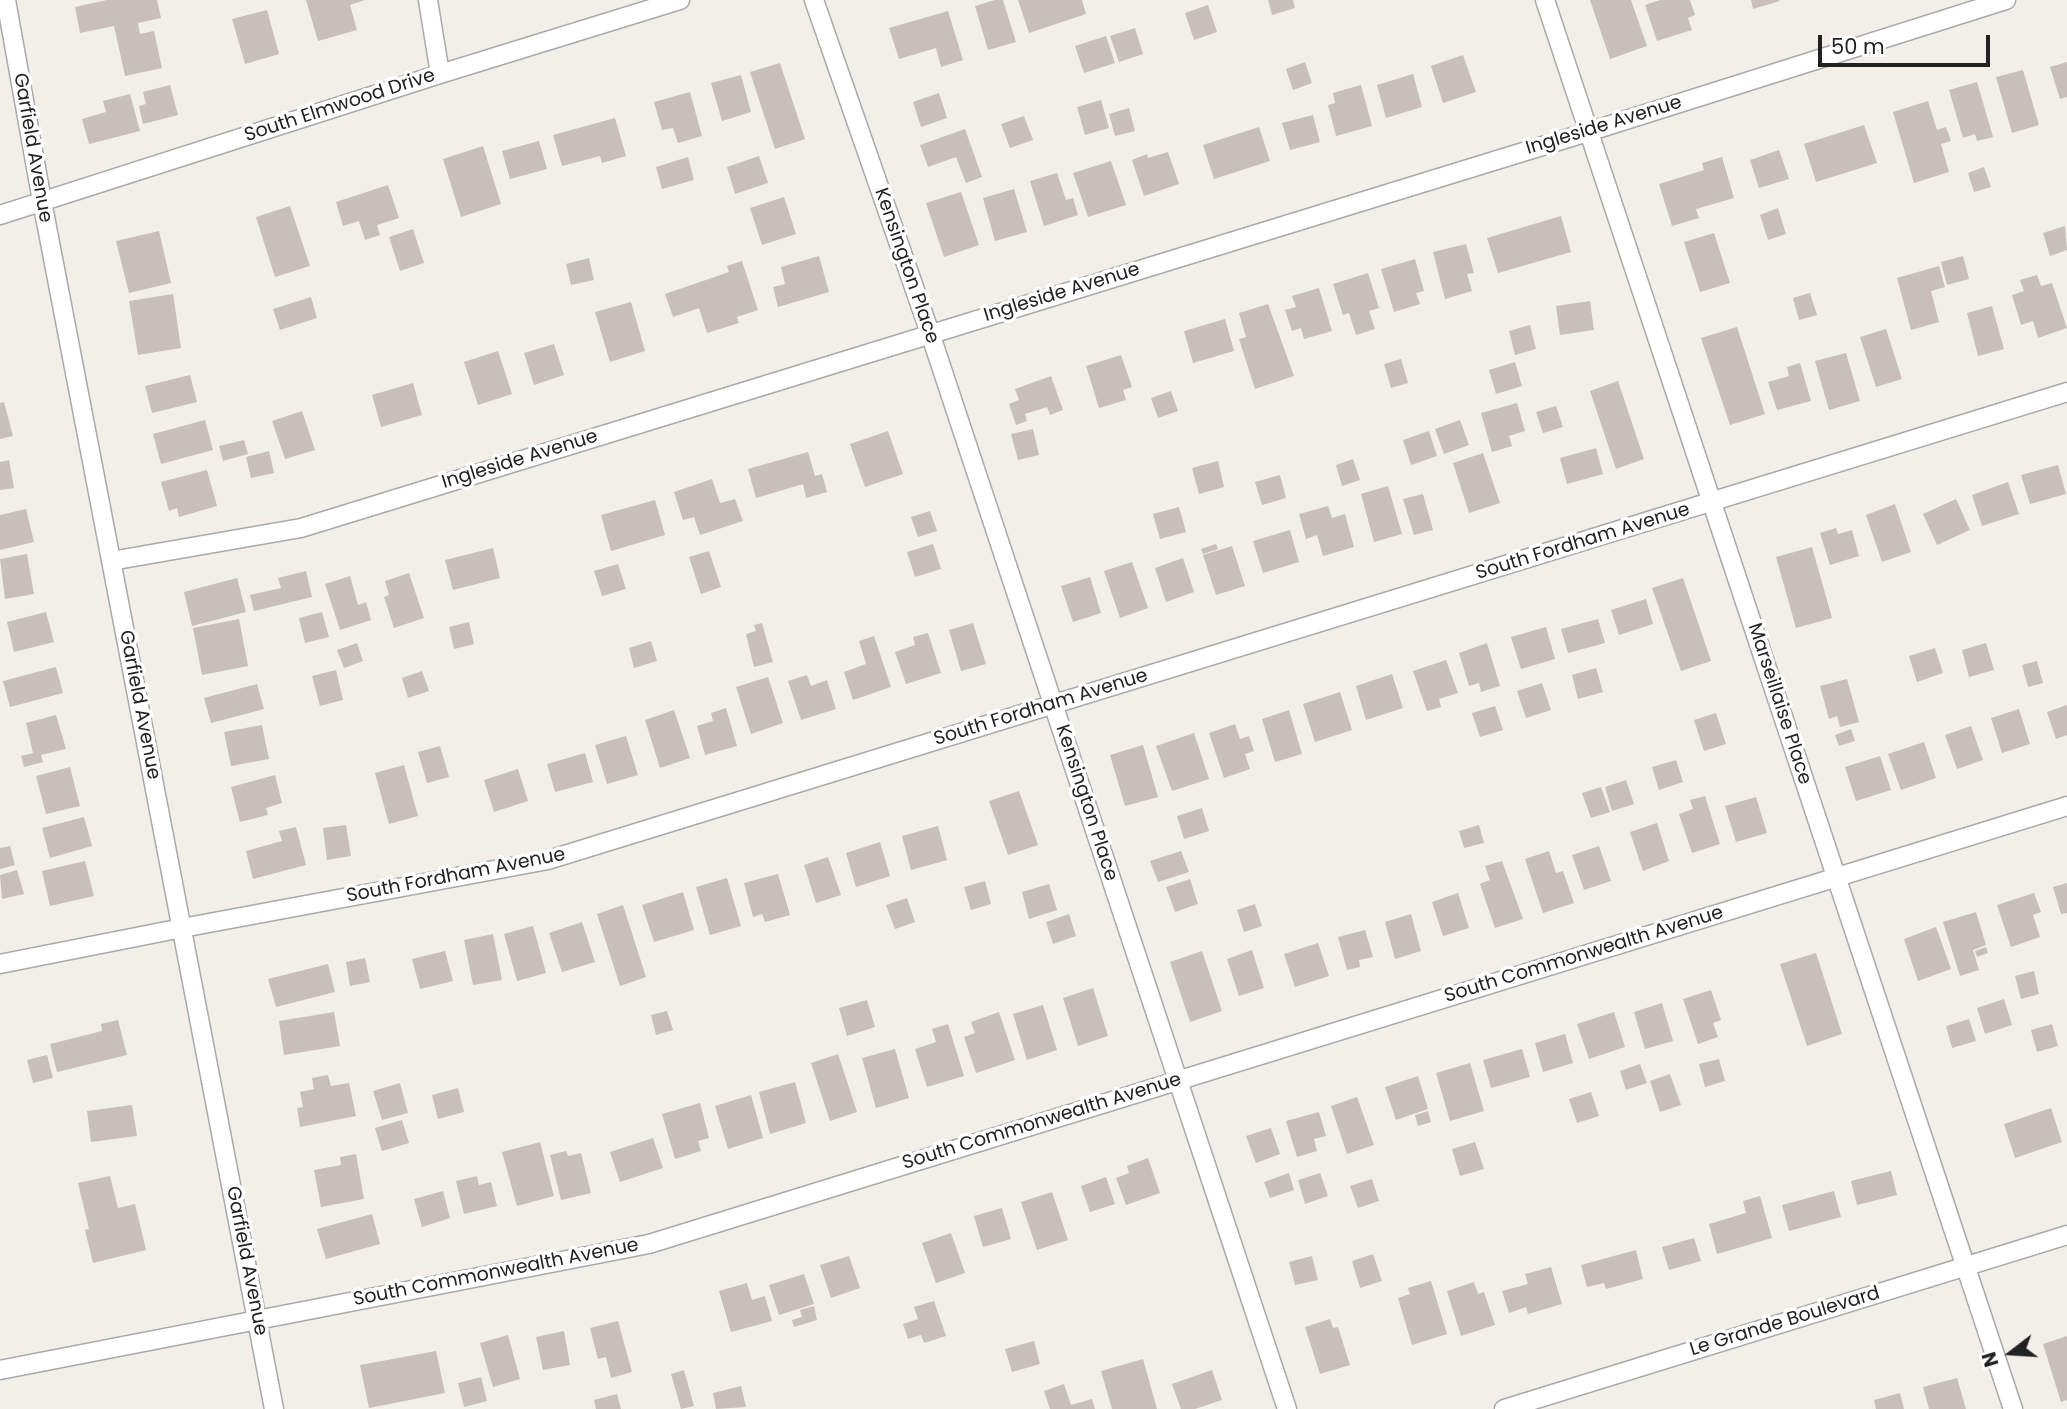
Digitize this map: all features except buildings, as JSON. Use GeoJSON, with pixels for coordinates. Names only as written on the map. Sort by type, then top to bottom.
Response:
{"type":"FeatureCollection","features":[{"type":"Feature","properties":{"kind":"street","name":"Garfield Avenue"},"geometry":{"type":"LineString","coordinates":[[6,0],[42,201],[274,1409]]}},
{"type":"Feature","properties":{"kind":"street"},"geometry":{"type":"LineString","coordinates":[[428,0],[440,74]]}},
{"type":"Feature","properties":{"kind":"street","name":"South Elmwood Drive"},"geometry":{"type":"LineString","coordinates":[[0,215],[680,0]]}},
{"type":"Feature","properties":{"kind":"street","name":"Kensington Place"},"geometry":{"type":"LineString","coordinates":[[814,0],[930,333],[1287,1409]]}},
{"type":"Feature","properties":{"kind":"street","name":"Marseillaise Place"},"geometry":{"type":"LineString","coordinates":[[1545,0],[2013,1409]]}},
{"type":"Feature","properties":{"kind":"street","name":"Ingleside Avenue"},"geometry":{"type":"LineString","coordinates":[[111,561],[301,528],[1588,132],[2006,0]]}},
{"type":"Feature","properties":{"kind":"street","name":"South Fordham Avenue"},"geometry":{"type":"LineString","coordinates":[[0,964],[548,860],[2067,392]]}},
{"type":"Feature","properties":{"kind":"street","name":"South Commonwealth Avenue"},"geometry":{"type":"LineString","coordinates":[[0,1370],[649,1244],[2067,806]]}},
{"type":"Feature","properties":{"kind":"street","name":"Le Grande Boulevard"},"geometry":{"type":"LineString","coordinates":[[1504,1409],[2067,1235]]}}]}
